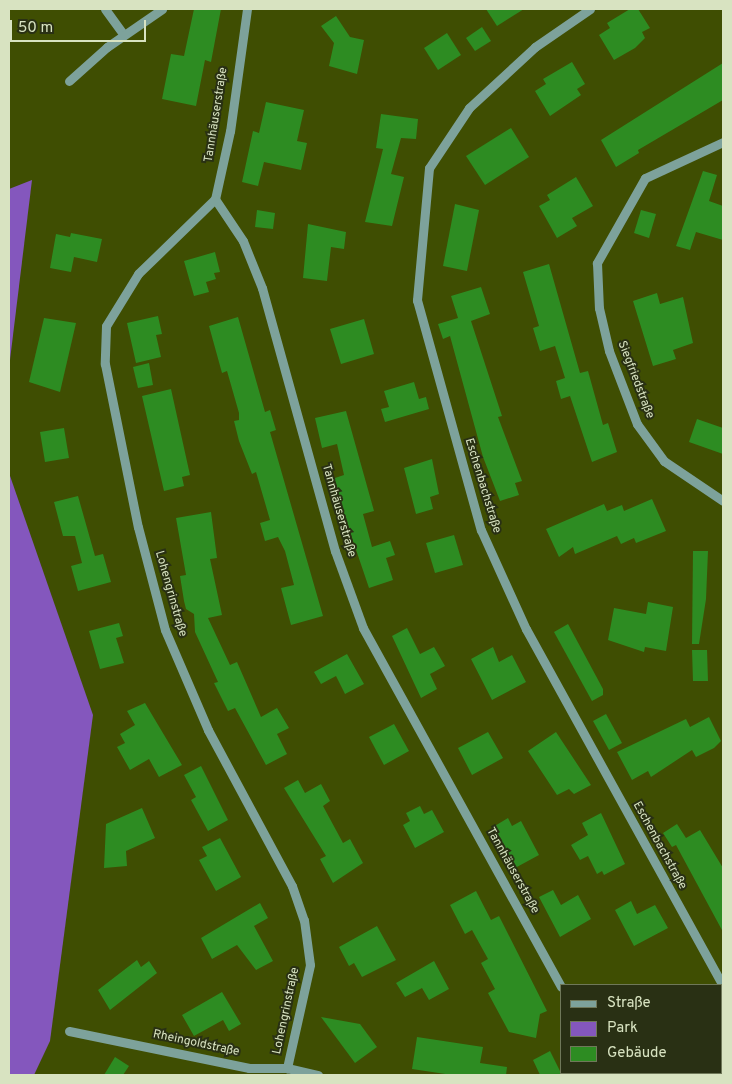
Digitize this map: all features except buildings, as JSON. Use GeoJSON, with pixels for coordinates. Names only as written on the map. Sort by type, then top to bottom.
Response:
{"type":"FeatureCollection","features":[{"type":"Feature","properties":{"kind":"street"},"geometry":{"type":"LineString","coordinates":[[105,9],[124,35]]}},
{"type":"Feature","properties":{"kind":"street"},"geometry":{"type":"LineString","coordinates":[[69,81],[124,35],[162,9]]}},
{"type":"Feature","properties":{"kind":"street","name":"Tannhäuserstraße"},"geometry":{"type":"LineString","coordinates":[[247,9],[230,131],[215,199],[242,241],[262,288],[335,551],[364,628],[560,985]]}},
{"type":"Feature","properties":{"kind":"street","name":"Eschenbachstraße"},"geometry":{"type":"LineString","coordinates":[[590,9],[535,48],[469,108],[429,168],[417,300],[481,530],[526,629],[722,984]]}},
{"type":"Feature","properties":{"kind":"street","name":"Siegfriedstraße"},"geometry":{"type":"LineString","coordinates":[[723,142],[645,178],[597,262],[599,308],[609,351],[637,424],[664,461],[723,502]]}},
{"type":"Feature","properties":{"kind":"street","name":"Lohengrinstraße"},"geometry":{"type":"LineString","coordinates":[[215,199],[138,274],[106,326],[105,364],[138,527],[165,630],[208,730],[292,886],[304,920],[310,965],[288,1068]]}},
{"type":"Feature","properties":{"kind":"street","name":"Rheingoldstraße"},"geometry":{"type":"LineString","coordinates":[[69,1030],[248,1068],[288,1068],[318,1075]]}},
{"type":"Feature","properties":{"kind":"green space"},"geometry":{"type":"Polygon","coordinates":[[[32,180],[9,368],[9,189],[32,180]]]}},
{"type":"Feature","properties":{"kind":"green space"},"geometry":{"type":"Polygon","coordinates":[[[9,473],[93,715],[50,1041],[34,1075],[9,1075],[9,473]]]}}]}
